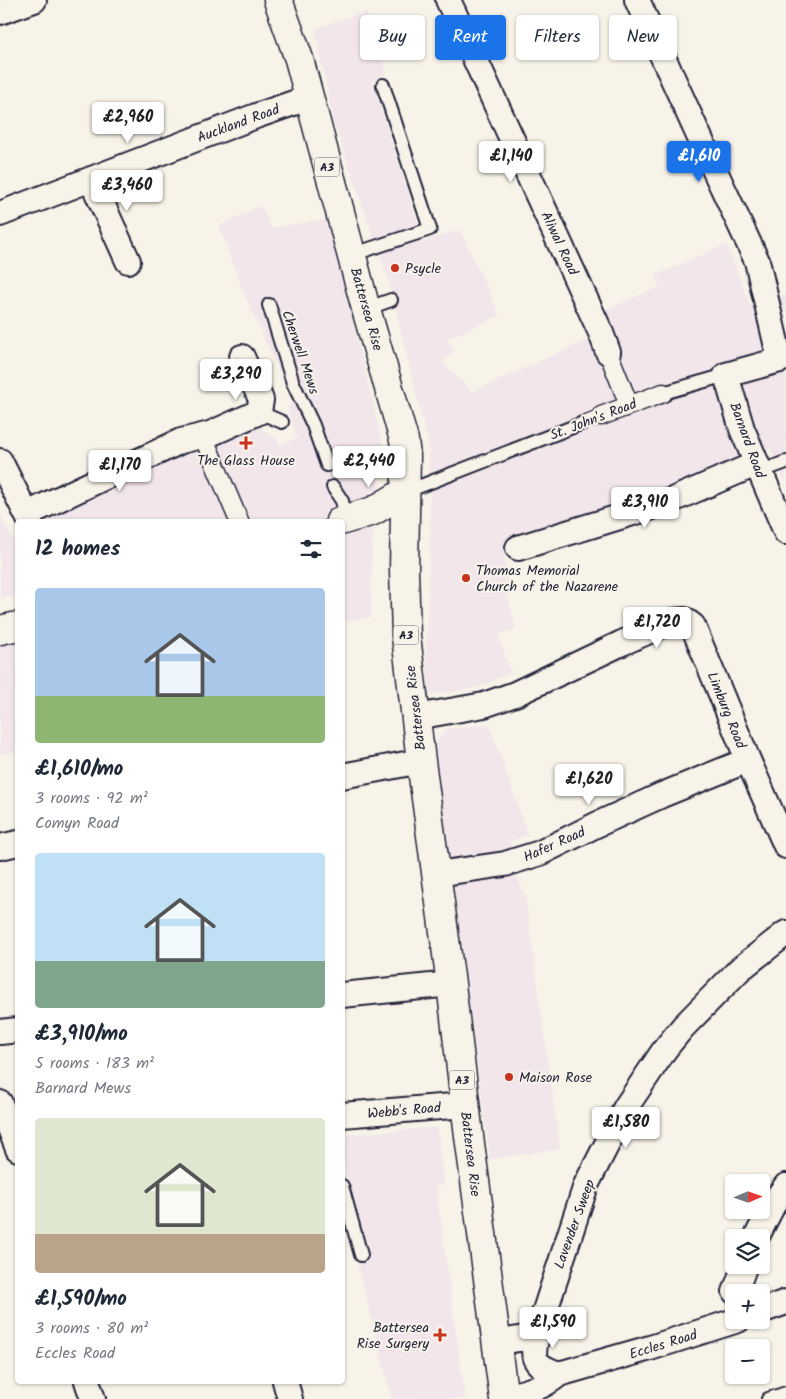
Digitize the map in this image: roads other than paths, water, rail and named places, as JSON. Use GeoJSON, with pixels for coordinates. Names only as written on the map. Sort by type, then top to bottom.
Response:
{"type":"FeatureCollection","features":[{"type":"Feature","properties":{"kind":"main road","name":"Battersea Rise"},"geometry":{"type":"LineString","coordinates":[[278,0],[299,59],[351,255],[379,304],[404,440],[406,456],[404,570],[406,636],[421,761],[452,984],[465,1105],[503,1398]]}},
{"type":"Feature","properties":{"kind":"main road"},"geometry":{"type":"LineString","coordinates":[[345,520],[373,511],[405,492]]}},
{"type":"Feature","properties":{"kind":"main road"},"geometry":{"type":"LineString","coordinates":[[0,630],[15,627]]}},
{"type":"Feature","properties":{"kind":"street"},"geometry":{"type":"LineString","coordinates":[[0,12],[34,0]]}},
{"type":"Feature","properties":{"kind":"street","name":"Aliwal Road"},"geometry":{"type":"LineString","coordinates":[[448,0],[576,280],[629,405]]}},
{"type":"Feature","properties":{"kind":"street"},"geometry":{"type":"LineString","coordinates":[[638,0],[757,261],[783,359]]}},
{"type":"Feature","properties":{"kind":"street","name":"Auckland Road"},"geometry":{"type":"LineString","coordinates":[[0,214],[308,98]]}},
{"type":"Feature","properties":{"kind":"street"},"geometry":{"type":"LineString","coordinates":[[91,179],[128,261]]}},
{"type":"Feature","properties":{"kind":"street"},"geometry":{"type":"LineString","coordinates":[[0,461],[28,518],[181,441],[203,436],[259,412],[261,400],[242,357]]}},
{"type":"Feature","properties":{"kind":"street","name":"St. John's Road"},"geometry":{"type":"LineString","coordinates":[[726,375],[783,359]]}},
{"type":"Feature","properties":{"kind":"street","name":"Barnard Road"},"geometry":{"type":"LineString","coordinates":[[726,375],[736,412],[786,532]]}},
{"type":"Feature","properties":{"kind":"street","name":"St. John's Road"},"geometry":{"type":"LineString","coordinates":[[601,416],[662,393]]}},
{"type":"Feature","properties":{"kind":"street"},"geometry":{"type":"LineString","coordinates":[[203,436],[238,519]]}},
{"type":"Feature","properties":{"kind":"street"},"geometry":{"type":"LineString","coordinates":[[518,548],[665,503],[758,468]]}},
{"type":"Feature","properties":{"kind":"street","name":"Limburg Road"},"geometry":{"type":"LineString","coordinates":[[416,717],[484,705],[515,694],[672,621],[685,620],[693,626],[748,760],[786,846]]}},
{"type":"Feature","properties":{"kind":"street","name":"Hafer Road"},"geometry":{"type":"LineString","coordinates":[[437,874],[505,864],[540,853],[662,795],[748,760]]}},
{"type":"Feature","properties":{"kind":"street"},"geometry":{"type":"LineString","coordinates":[[345,775],[421,761]]}},
{"type":"Feature","properties":{"kind":"street"},"geometry":{"type":"LineString","coordinates":[[0,847],[15,844]]}},
{"type":"Feature","properties":{"kind":"street","name":"Lavender Sweep"},"geometry":{"type":"LineString","coordinates":[[539,1329],[586,1185],[626,1107],[682,1027],[739,970],[786,933]]}},
{"type":"Feature","properties":{"kind":"street"},"geometry":{"type":"LineString","coordinates":[[345,995],[452,984]]}},
{"type":"Feature","properties":{"kind":"street"},"geometry":{"type":"LineString","coordinates":[[0,1032],[15,1030]]}},
{"type":"Feature","properties":{"kind":"street"},"geometry":{"type":"LineString","coordinates":[[0,1103],[12,1137]]}},
{"type":"Feature","properties":{"kind":"street","name":"Webb's Road"},"geometry":{"type":"LineString","coordinates":[[345,1115],[465,1105]]}},
{"type":"Feature","properties":{"kind":"street"},"geometry":{"type":"LineString","coordinates":[[761,1229],[776,1199],[786,1186]]}},
{"type":"Feature","properties":{"kind":"street"},"geometry":{"type":"LineString","coordinates":[[770,1308],[786,1302]]}},
{"type":"Feature","properties":{"kind":"street","name":"Eccles Road"},"geometry":{"type":"LineString","coordinates":[[503,1398],[540,1388],[559,1374],[725,1324]]}},
{"type":"Feature","properties":{"kind":"street"},"geometry":{"type":"LineString","coordinates":[[496,1343],[524,1338],[539,1329]]}},
{"type":"Feature","properties":{"kind":"street"},"geometry":{"type":"LineString","coordinates":[[539,1329],[534,1345],[534,1355],[537,1363],[539,1366],[559,1374]]}},
{"type":"Feature","properties":{"kind":"street"},"geometry":{"type":"LineString","coordinates":[[88,1384],[93,1399]]}},
{"type":"Feature","properties":{"kind":"street"},"geometry":{"type":"LineString","coordinates":[[286,1384],[290,1399]]}},
{"type":"Feature","properties":{"kind":"lane"},"geometry":{"type":"LineString","coordinates":[[351,255],[430,229],[383,84]]}},
{"type":"Feature","properties":{"kind":"lane","name":"Cherwell Mews"},"geometry":{"type":"LineString","coordinates":[[269,305],[295,386],[314,425],[327,465]]}},
{"type":"Feature","properties":{"kind":"lane","name":"St. John's Road"},"geometry":{"type":"LineString","coordinates":[[662,393],[726,375]]}},
{"type":"Feature","properties":{"kind":"lane"},"geometry":{"type":"LineString","coordinates":[[259,412],[282,422]]}},
{"type":"Feature","properties":{"kind":"lane","name":"St. John's Road"},"geometry":{"type":"LineString","coordinates":[[405,492],[601,416]]}},
{"type":"Feature","properties":{"kind":"lane"},"geometry":{"type":"LineString","coordinates":[[758,468],[786,462]]}},
{"type":"Feature","properties":{"kind":"lane"},"geometry":{"type":"LineString","coordinates":[[333,487],[342,501],[344,519]]}},
{"type":"Feature","properties":{"kind":"lane"},"geometry":{"type":"LineString","coordinates":[[345,1197],[361,1254]]}},
{"type":"Feature","properties":{"kind":"lane"},"geometry":{"type":"LineString","coordinates":[[768,1399],[786,1393]]}},
{"type":"Feature","properties":{"kind":"place","name":"Psycle"},"geometry":{"type":"Point","coordinates":[395,268]}},
{"type":"Feature","properties":{"kind":"place","name":"The Glass House"},"geometry":{"type":"Point","coordinates":[246,443]}},
{"type":"Feature","properties":{"kind":"place","name":"Thomas Memorial Church of the Nazarene"},"geometry":{"type":"Point","coordinates":[466,578]}},
{"type":"Feature","properties":{"kind":"place","name":"Maison Rose"},"geometry":{"type":"Point","coordinates":[509,1077]}},
{"type":"Feature","properties":{"kind":"place","name":"Battersea Rise Surgery"},"geometry":{"type":"Point","coordinates":[440,1335]}}]}
